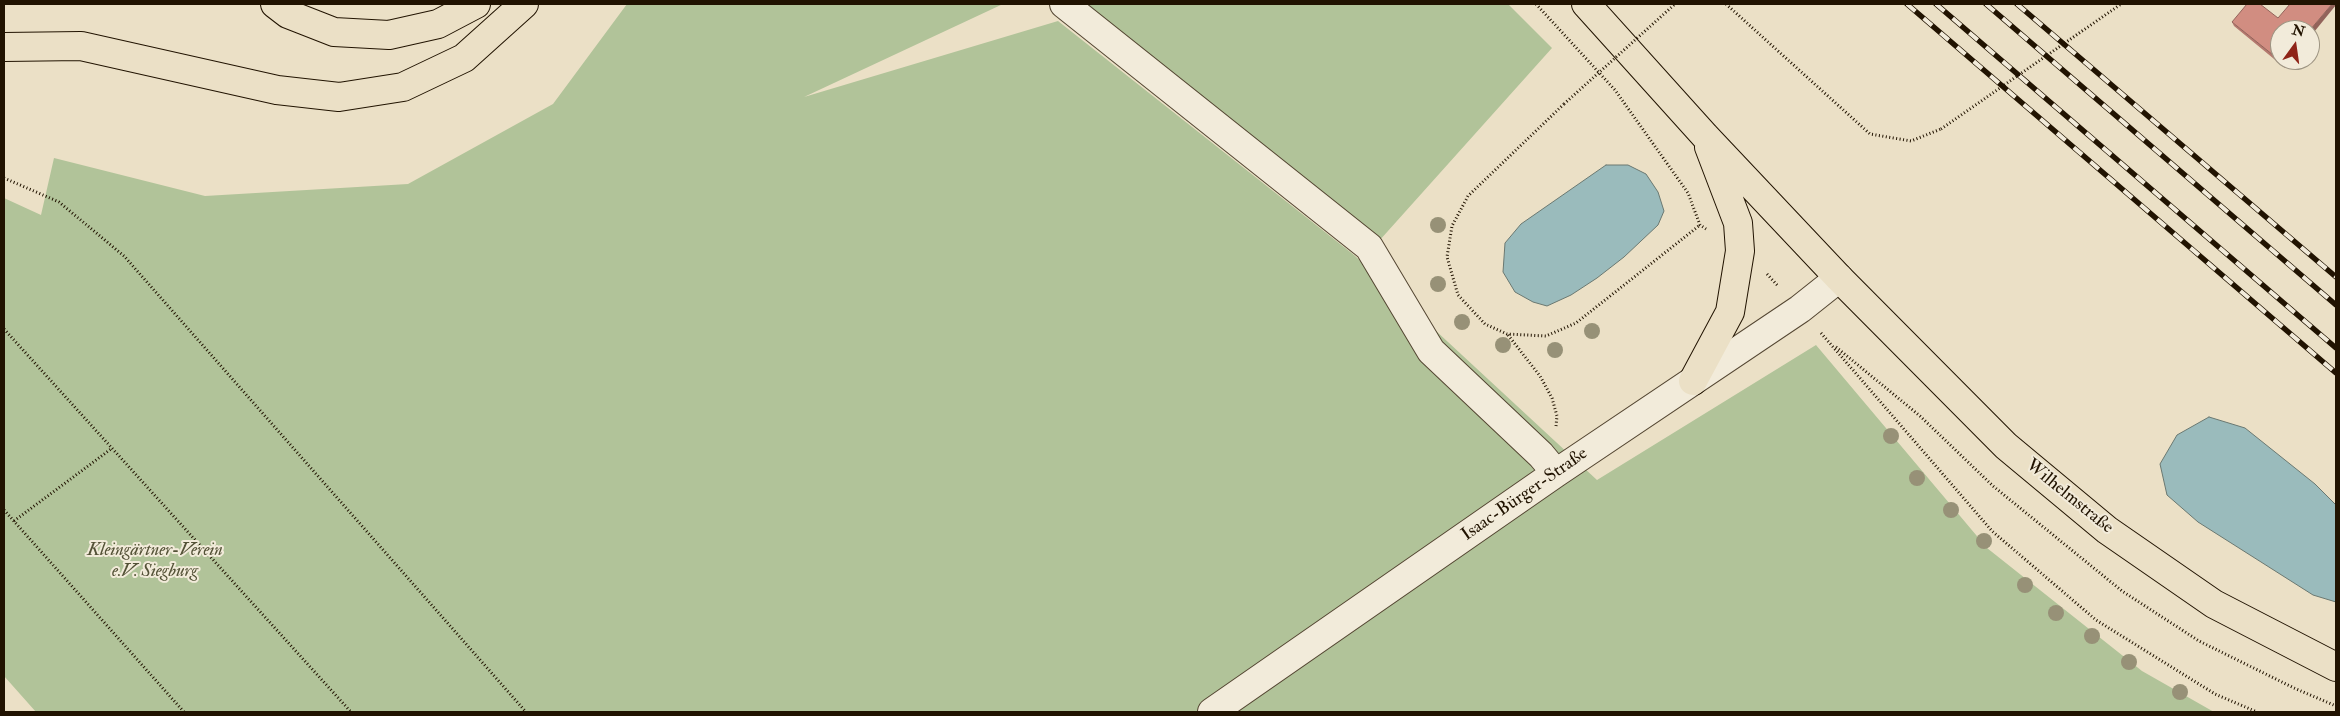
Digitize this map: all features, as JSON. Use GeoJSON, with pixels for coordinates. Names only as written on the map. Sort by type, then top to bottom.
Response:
{"type":"FeatureCollection","features":[{"type":"Feature","properties":{"kind":"main road"},"geometry":{"type":"LineString","coordinates":[[275,4],[288,14],[334,32],[389,35],[438,24],[476,4]]}},
{"type":"Feature","properties":{"kind":"main road"},"geometry":{"type":"LineString","coordinates":[[4,47],[81,46],[277,90],[339,97],[403,87],[464,58],[524,4]]}},
{"type":"Feature","properties":{"kind":"main road","name":"Wilhelmstraße"},"geometry":{"type":"LineString","coordinates":[[1586,4],[1705,136],[1839,278],[2006,446],[2107,530],[2214,604],[2336,667]]}},
{"type":"Feature","properties":{"kind":"main road"},"geometry":{"type":"LineString","coordinates":[[1693,381],[1730,312],[1740,251],[1738,223],[1705,136]]}},
{"type":"Feature","properties":{"kind":"street"},"geometry":{"type":"LineString","coordinates":[[1064,4],[1369,247],[1431,351],[1548,464]]}},
{"type":"Feature","properties":{"kind":"street","name":"Isaac-Bürger-Straße"},"geometry":{"type":"LineString","coordinates":[[1212,712],[1548,464],[1693,381],[1800,309],[1839,278]]}},
{"type":"Feature","properties":{"kind":"path"},"geometry":{"type":"LineString","coordinates":[[1536,4],[1615,90],[1688,193],[1700,225],[1740,251],[1766,272],[1830,342],[1992,531],[2096,620],[2215,694],[2257,712]]}},
{"type":"Feature","properties":{"kind":"path"},"geometry":{"type":"LineString","coordinates":[[1675,4],[1564,104],[1468,196],[1452,226],[1446,257],[1458,295],[1485,324],[1507,334],[1546,336],[1576,324],[1700,225]]}},
{"type":"Feature","properties":{"kind":"path"},"geometry":{"type":"LineString","coordinates":[[1726,4],[1870,134],[1911,141],[1941,129],[2121,4]]}},
{"type":"Feature","properties":{"kind":"path"},"geometry":{"type":"LineString","coordinates":[[4,178],[60,202],[124,256],[526,712]]}},
{"type":"Feature","properties":{"kind":"path"},"geometry":{"type":"LineString","coordinates":[[4,329],[351,712]]}},
{"type":"Feature","properties":{"kind":"path"},"geometry":{"type":"LineString","coordinates":[[1507,334],[1540,376],[1552,398],[1557,416],[1554,444],[1548,464]]}},
{"type":"Feature","properties":{"kind":"path"},"geometry":{"type":"LineString","coordinates":[[14,521],[111,449]]}},
{"type":"Feature","properties":{"kind":"path"},"geometry":{"type":"LineString","coordinates":[[4,510],[184,712]]}},
{"type":"Feature","properties":{"kind":"green space","name":"Kleingärtner-Verein e.V. Siegburg"},"geometry":{"type":"Polygon","coordinates":[[[627,4],[1003,4],[804,97],[1058,21],[1354,255],[1597,480],[1816,345],[1987,548],[2142,671],[2214,712],[36,712],[4,676],[4,198],[41,215],[54,158],[205,196],[408,184],[553,104],[627,4]]]}},
{"type":"Feature","properties":{"kind":"green space"},"geometry":{"type":"Polygon","coordinates":[[[1080,4],[1508,4],[1552,48],[1379,241],[1080,4]]]}},
{"type":"Feature","properties":{"kind":"water"},"geometry":{"type":"Polygon","coordinates":[[[1606,165],[1628,165],[1646,174],[1658,192],[1664,211],[1658,225],[1624,257],[1571,295],[1547,306],[1533,302],[1515,292],[1503,272],[1505,243],[1521,224],[1606,165]]]}},
{"type":"Feature","properties":{"kind":"water"},"geometry":{"type":"Polygon","coordinates":[[[2209,417],[2245,428],[2315,484],[2336,505],[2336,602],[2313,595],[2198,522],[2167,495],[2160,464],[2177,435],[2209,417]]]}},
{"type":"Feature","properties":{"kind":"building"},"geometry":{"type":"Polygon","coordinates":[[[2247,4],[2260,4],[2278,18],[2290,4],[2332,4],[2318,20],[2270,20],[2270,53],[2232,22],[2247,4]]]}},
{"type":"Feature","properties":{"kind":"railway"},"geometry":{"type":"LineString","coordinates":[[1907,4],[2336,373]]}},
{"type":"Feature","properties":{"kind":"railway"},"geometry":{"type":"LineString","coordinates":[[1936,4],[2336,348]]}},
{"type":"Feature","properties":{"kind":"railway"},"geometry":{"type":"LineString","coordinates":[[1986,4],[2336,305]]}},
{"type":"Feature","properties":{"kind":"railway"},"geometry":{"type":"LineString","coordinates":[[2017,4],[2336,277]]}}]}
